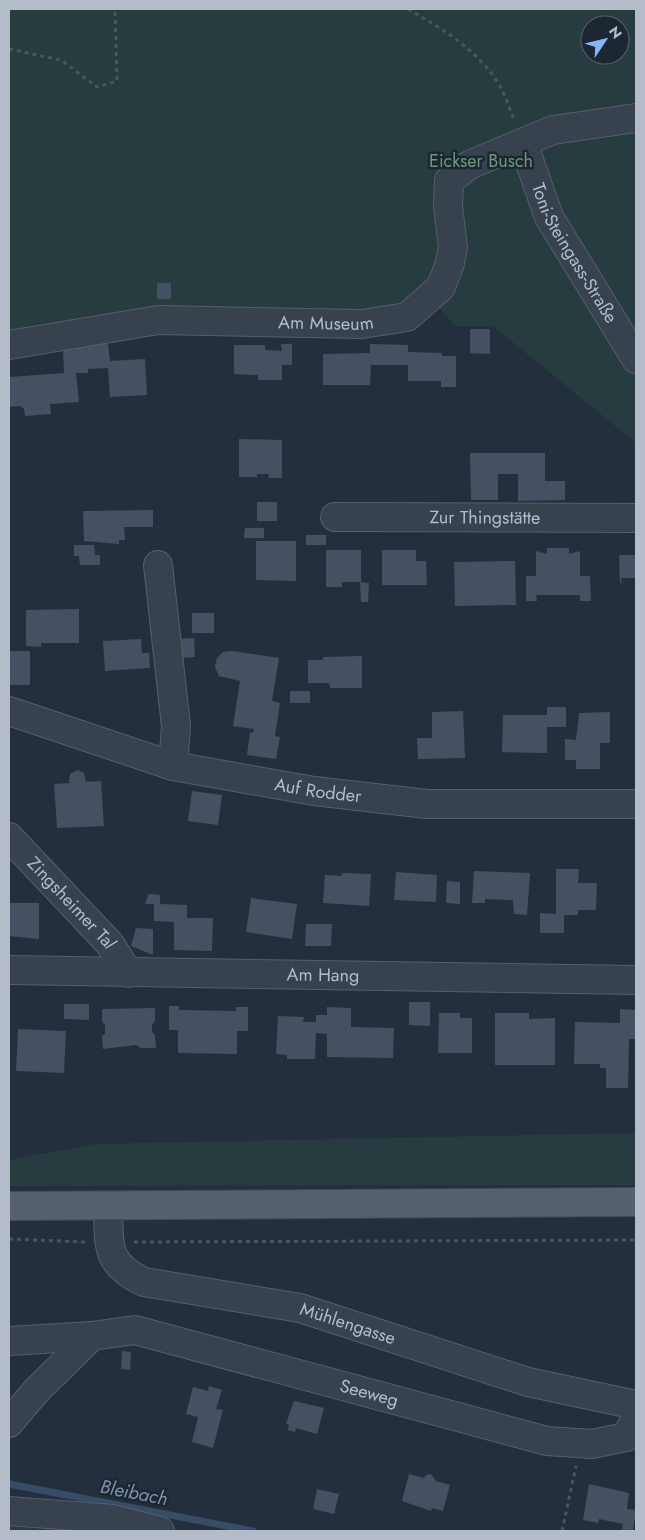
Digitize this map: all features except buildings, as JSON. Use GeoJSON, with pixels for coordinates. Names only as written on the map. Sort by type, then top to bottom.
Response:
{"type":"FeatureCollection","features":[{"type":"Feature","properties":{"kind":"main road"},"geometry":{"type":"LineString","coordinates":[[9,1206],[108,1207],[636,1202]]}},
{"type":"Feature","properties":{"kind":"street"},"geometry":{"type":"LineString","coordinates":[[523,143],[553,130],[636,118]]}},
{"type":"Feature","properties":{"kind":"street","name":"Am Museum"},"geometry":{"type":"LineString","coordinates":[[9,345],[158,320],[362,324],[407,317],[441,287],[450,263],[453,247],[448,206],[449,181],[469,165],[523,143]]}},
{"type":"Feature","properties":{"kind":"street","name":"Toni-Steingass-Straße"},"geometry":{"type":"LineString","coordinates":[[523,143],[549,217],[636,359]]}},
{"type":"Feature","properties":{"kind":"street","name":"Zur Thingstätte"},"geometry":{"type":"LineString","coordinates":[[335,517],[636,518]]}},
{"type":"Feature","properties":{"kind":"street"},"geometry":{"type":"LineString","coordinates":[[158,565],[176,726],[173,766]]}},
{"type":"Feature","properties":{"kind":"street","name":"Auf Rodder"},"geometry":{"type":"LineString","coordinates":[[9,710],[173,766],[314,791],[427,804],[636,804]]}},
{"type":"Feature","properties":{"kind":"street","name":"Zingsheimer Tal"},"geometry":{"type":"LineString","coordinates":[[9,837],[110,944],[128,973]]}},
{"type":"Feature","properties":{"kind":"street","name":"Am Hang"},"geometry":{"type":"LineString","coordinates":[[9,970],[636,980]]}},
{"type":"Feature","properties":{"kind":"street","name":"Mühlengasse"},"geometry":{"type":"LineString","coordinates":[[108,1207],[111,1254],[117,1264],[128,1275],[144,1282],[300,1308],[528,1382],[636,1405]]}},
{"type":"Feature","properties":{"kind":"street","name":"Seeweg"},"geometry":{"type":"LineString","coordinates":[[9,1341],[92,1336],[135,1330],[510,1433],[547,1441],[592,1444],[626,1437],[636,1418]]}},
{"type":"Feature","properties":{"kind":"street"},"geometry":{"type":"LineString","coordinates":[[9,1424],[36,1391],[92,1336]]}},
{"type":"Feature","properties":{"kind":"street"},"geometry":{"type":"LineString","coordinates":[[9,1511],[113,1519],[160,1531]]}},
{"type":"Feature","properties":{"kind":"path"},"geometry":{"type":"LineString","coordinates":[[9,50],[61,60],[97,87],[118,81],[115,9]]}},
{"type":"Feature","properties":{"kind":"path"},"geometry":{"type":"LineString","coordinates":[[408,9],[454,37],[483,63],[500,87],[523,143]]}},
{"type":"Feature","properties":{"kind":"path"},"geometry":{"type":"LineString","coordinates":[[9,1239],[109,1243],[636,1240]]}},
{"type":"Feature","properties":{"kind":"path"},"geometry":{"type":"LineString","coordinates":[[562,1531],[581,1444]]}},
{"type":"Feature","properties":{"kind":"green space","name":"Eickser Busch"},"geometry":{"type":"Polygon","coordinates":[[[9,9],[636,9],[636,443],[493,326],[455,326],[439,308],[257,311],[9,332],[9,9]]]}},
{"type":"Feature","properties":{"kind":"green space"},"geometry":{"type":"Polygon","coordinates":[[[636,1133],[636,1185],[9,1186],[9,1160],[96,1144],[636,1133]]]}},
{"type":"Feature","properties":{"kind":"green space"},"geometry":{"type":"Polygon","coordinates":[[[9,1508],[83,1529],[83,1531],[9,1531],[9,1508]]]}},
{"type":"Feature","properties":{"kind":"waterway","name":"Bleibach"},"geometry":{"type":"LineString","coordinates":[[9,1484],[253,1531]]}}]}
